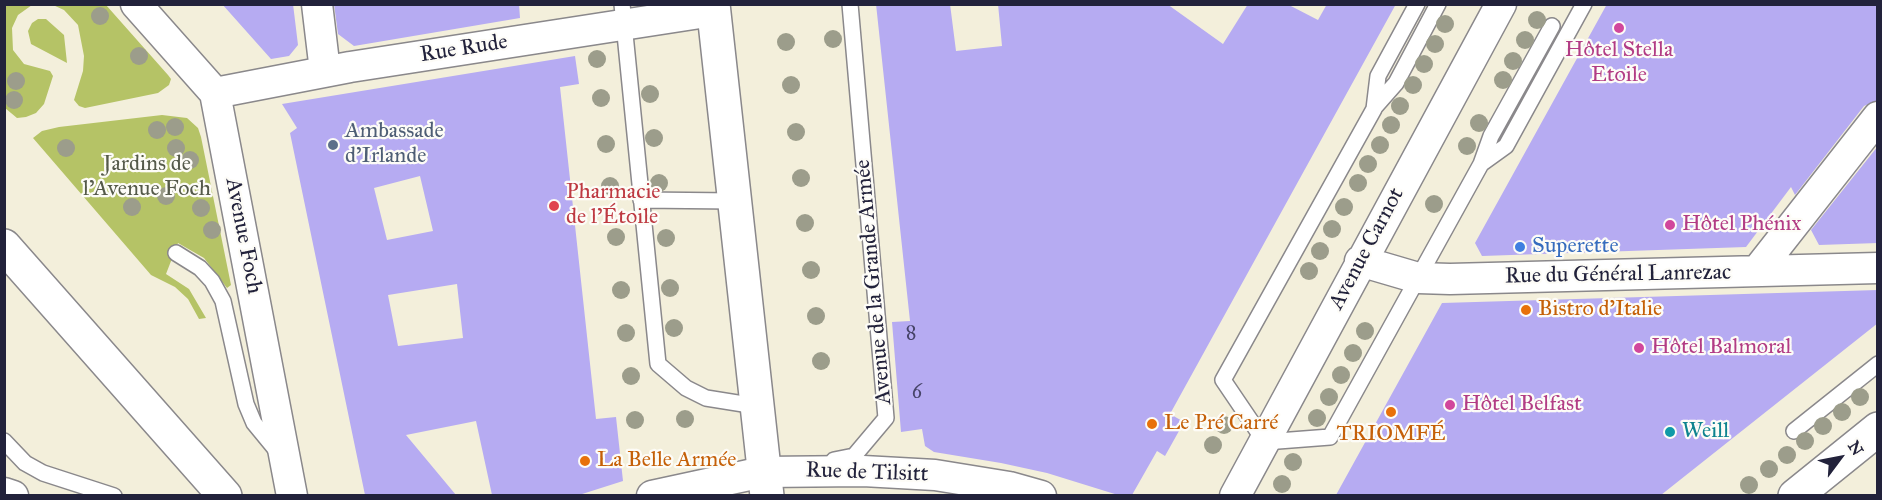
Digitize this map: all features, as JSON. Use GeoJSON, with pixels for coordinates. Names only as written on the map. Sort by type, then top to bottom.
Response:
{"type":"FeatureCollection","features":[{"type":"Feature","properties":{"kind":"main road"},"geometry":{"type":"LineString","coordinates":[[713,8],[765,484]]}},
{"type":"Feature","properties":{"kind":"main road"},"geometry":{"type":"LineString","coordinates":[[4,246],[225,495]]}},
{"type":"Feature","properties":{"kind":"main road"},"geometry":{"type":"LineString","coordinates":[[1795,495],[1878,429]]}},
{"type":"Feature","properties":{"kind":"street"},"geometry":{"type":"LineString","coordinates":[[136,4],[215,93]]}},
{"type":"Feature","properties":{"kind":"street"},"geometry":{"type":"LineString","coordinates":[[317,4],[325,71]]}},
{"type":"Feature","properties":{"kind":"street","name":"Avenue Carnot"},"geometry":{"type":"LineString","coordinates":[[1236,495],[1360,261],[1501,4]]}},
{"type":"Feature","properties":{"kind":"street","name":"Rue Rude"},"geometry":{"type":"LineString","coordinates":[[215,93],[623,14],[713,8]]}},
{"type":"Feature","properties":{"kind":"street","name":"Avenue Foch"},"geometry":{"type":"LineString","coordinates":[[215,93],[292,495]]}},
{"type":"Feature","properties":{"kind":"street"},"geometry":{"type":"LineString","coordinates":[[1757,271],[1878,117]]}},
{"type":"Feature","properties":{"kind":"street","name":"Rue du Général Lanrezac"},"geometry":{"type":"LineString","coordinates":[[1360,261],[1418,278],[1878,268]]}},
{"type":"Feature","properties":{"kind":"street","name":"Rue de Tilsitt"},"geometry":{"type":"LineString","coordinates":[[652,495],[765,484],[863,471],[934,475],[1009,487],[1041,495]]}},
{"type":"Feature","properties":{"kind":"street"},"geometry":{"type":"LineString","coordinates":[[4,493],[12,495]]}},
{"type":"Feature","properties":{"kind":"lane","name":"Avenue de la Grande Armée"},"geometry":{"type":"LineString","coordinates":[[765,484],[854,456],[886,418],[850,4]]}},
{"type":"Feature","properties":{"kind":"lane"},"geometry":{"type":"LineString","coordinates":[[1374,109],[1378,76],[1417,4]]}},
{"type":"Feature","properties":{"kind":"lane"},"geometry":{"type":"LineString","coordinates":[[1438,4],[1396,83],[1374,109],[1223,381],[1265,442],[1330,437],[1481,164],[1491,136],[1552,26]]}},
{"type":"Feature","properties":{"kind":"lane"},"geometry":{"type":"LineString","coordinates":[[1481,164],[1506,146],[1584,4]]}},
{"type":"Feature","properties":{"kind":"lane"},"geometry":{"type":"LineString","coordinates":[[623,14],[658,364],[686,388],[706,398],[756,406]]}},
{"type":"Feature","properties":{"kind":"lane"},"geometry":{"type":"LineString","coordinates":[[641,200],[734,201]]}},
{"type":"Feature","properties":{"kind":"lane"},"geometry":{"type":"LineString","coordinates":[[176,253],[200,268],[223,301],[246,404],[254,423],[288,465]]}},
{"type":"Feature","properties":{"kind":"lane"},"geometry":{"type":"LineString","coordinates":[[1794,431],[1878,364]]}},
{"type":"Feature","properties":{"kind":"lane"},"geometry":{"type":"LineString","coordinates":[[4,441],[25,464],[43,473],[114,495]]}},
{"type":"Feature","properties":{"kind":"green space","name":"Jardins de l'Avenue Foch"},"geometry":{"type":"Polygon","coordinates":[[[4,5],[32,5],[18,15],[12,28],[13,50],[24,64],[50,71],[53,76],[44,104],[36,113],[26,117],[17,118],[5,108],[4,5]]]}},
{"type":"Feature","properties":{"kind":"green space","name":"Jardins de l'Avenue Foch"},"geometry":{"type":"Polygon","coordinates":[[[53,5],[106,5],[168,75],[171,79],[169,85],[158,93],[85,108],[79,106],[74,100],[83,71],[84,56],[78,25],[64,10],[53,5]]]}},
{"type":"Feature","properties":{"kind":"green space"},"geometry":{"type":"Polygon","coordinates":[[[38,19],[46,19],[64,35],[67,63],[31,44],[28,31],[32,23],[38,19]]]}},
{"type":"Feature","properties":{"kind":"green space","name":"Jardins de l'Avenue Foch"},"geometry":{"type":"Polygon","coordinates":[[[162,115],[187,118],[198,128],[201,137],[231,285],[227,288],[204,258],[178,243],[166,274],[189,289],[206,318],[199,319],[188,299],[175,287],[151,275],[33,138],[42,131],[59,127],[162,115]]]}},
{"type":"Feature","properties":{"kind":"building"},"geometry":{"type":"Polygon","coordinates":[[[222,4],[293,4],[298,45],[289,56],[271,59],[222,4]]]}},
{"type":"Feature","properties":{"kind":"building"},"geometry":{"type":"Polygon","coordinates":[[[334,4],[519,4],[520,18],[354,46],[338,34],[334,4]]]}},
{"type":"Feature","properties":{"kind":"building"},"geometry":{"type":"Polygon","coordinates":[[[876,4],[950,4],[956,51],[1002,46],[998,4],[1167,4],[1223,44],[1248,4],[1287,4],[1318,20],[1327,4],[1396,4],[1170,414],[1184,422],[1165,456],[1157,451],[1132,495],[1118,495],[1047,473],[1001,463],[934,452],[925,446],[922,429],[901,432],[892,322],[910,321],[876,4]]]}},
{"type":"Feature","properties":{"kind":"building"},"geometry":{"type":"Polygon","coordinates":[[[1607,4],[1878,4],[1878,100],[1864,106],[1795,195],[1791,187],[1746,247],[1482,256],[1475,243],[1607,4]]]}},
{"type":"Feature","properties":{"kind":"building"},"geometry":{"type":"Polygon","coordinates":[[[575,56],[579,84],[560,87],[596,419],[616,417],[623,481],[579,495],[492,495],[476,421],[406,435],[456,495],[365,495],[290,133],[297,128],[282,104],[575,56]],[[420,176],[374,188],[387,240],[433,231],[420,176]],[[457,284],[388,295],[398,346],[463,338],[457,284]]]}},
{"type":"Feature","properties":{"kind":"building"},"geometry":{"type":"Polygon","coordinates":[[[1878,146],[1878,243],[1819,245],[1811,230],[1878,146]]]}},
{"type":"Feature","properties":{"kind":"building"},"geometry":{"type":"Polygon","coordinates":[[[1878,290],[1878,323],[1661,495],[1336,495],[1442,303],[1878,290]]]}},
{"type":"Feature","properties":{"kind":"place","name":"Hôtel Stella Etoile"},"geometry":{"type":"Point","coordinates":[1619,28]}},
{"type":"Feature","properties":{"kind":"place","name":"Ambassade d'Irlande"},"geometry":{"type":"Point","coordinates":[333,145]}},
{"type":"Feature","properties":{"kind":"place","name":"Pharmacie de l'Étoile"},"geometry":{"type":"Point","coordinates":[554,206]}},
{"type":"Feature","properties":{"kind":"place","name":"Hôtel Phénix"},"geometry":{"type":"Point","coordinates":[1670,225]}},
{"type":"Feature","properties":{"kind":"place","name":"Superette"},"geometry":{"type":"Point","coordinates":[1520,247]}},
{"type":"Feature","properties":{"kind":"place","name":"Bistro d'Italie"},"geometry":{"type":"Point","coordinates":[1526,310]}},
{"type":"Feature","properties":{"kind":"place","name":"Hôtel Balmoral"},"geometry":{"type":"Point","coordinates":[1639,348]}},
{"type":"Feature","properties":{"kind":"place","name":"Hôtel Belfast"},"geometry":{"type":"Point","coordinates":[1450,405]}},
{"type":"Feature","properties":{"kind":"place","name":"TRIOMFÉ"},"geometry":{"type":"Point","coordinates":[1391,412]}},
{"type":"Feature","properties":{"kind":"place","name":"Le Pré Carré"},"geometry":{"type":"Point","coordinates":[1152,424]}},
{"type":"Feature","properties":{"kind":"place","name":"Weill"},"geometry":{"type":"Point","coordinates":[1670,432]}},
{"type":"Feature","properties":{"kind":"place","name":"La Belle Armée"},"geometry":{"type":"Point","coordinates":[585,461]}}]}
